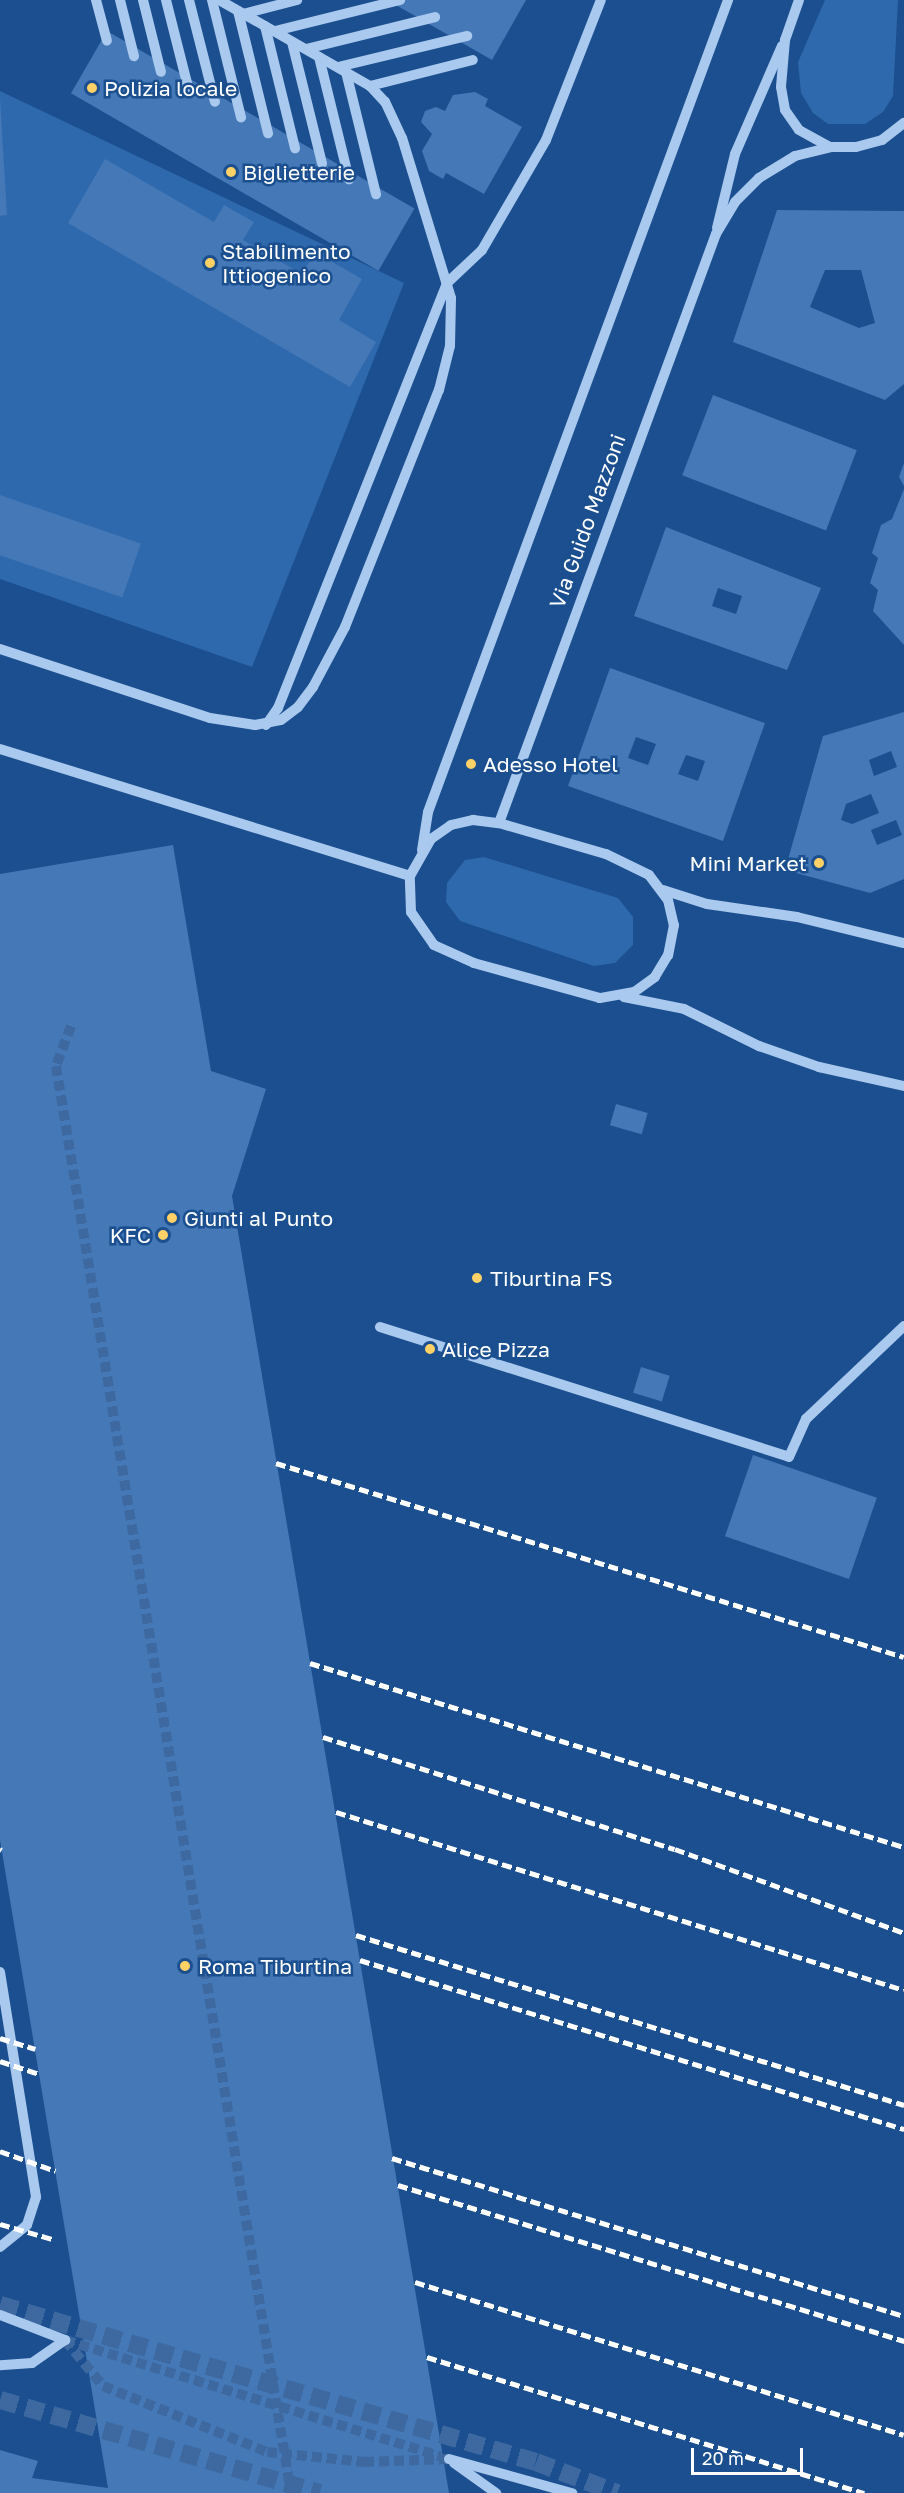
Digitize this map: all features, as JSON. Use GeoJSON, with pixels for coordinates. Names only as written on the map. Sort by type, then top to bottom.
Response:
{"type":"FeatureCollection","features":[{"type":"Feature","properties":{"kind":"street"},"geometry":{"type":"LineString","coordinates":[[96,0],[107,41]]}},
{"type":"Feature","properties":{"kind":"street"},"geometry":{"type":"LineString","coordinates":[[120,0],[134,56]]}},
{"type":"Feature","properties":{"kind":"street"},"geometry":{"type":"LineString","coordinates":[[143,0],[161,72]]}},
{"type":"Feature","properties":{"kind":"street"},"geometry":{"type":"LineString","coordinates":[[166,0],[188,87]]}},
{"type":"Feature","properties":{"kind":"street"},"geometry":{"type":"LineString","coordinates":[[189,0],[214,102]]}},
{"type":"Feature","properties":{"kind":"street"},"geometry":{"type":"LineString","coordinates":[[212,0],[241,117]]}},
{"type":"Feature","properties":{"kind":"street"},"geometry":{"type":"LineString","coordinates":[[1,655],[210,718],[266,724],[281,720],[298,707],[345,627],[439,390],[452,330],[447,283],[402,138],[385,102],[370,86],[219,0]]}},
{"type":"Feature","properties":{"kind":"street"},"geometry":{"type":"LineString","coordinates":[[241,12],[297,0]]}},
{"type":"Feature","properties":{"kind":"street"},"geometry":{"type":"LineString","coordinates":[[270,29],[400,0]]}},
{"type":"Feature","properties":{"kind":"street"},"geometry":{"type":"LineString","coordinates":[[266,724],[278,708],[447,283],[482,250],[546,140],[601,0]]}},
{"type":"Feature","properties":{"kind":"street"},"geometry":{"type":"LineString","coordinates":[[728,0],[428,812],[422,850],[410,876],[411,912],[427,939],[442,950],[569,992],[600,998],[621,997],[684,1009],[759,1046],[819,1067],[904,1086]]}},
{"type":"Feature","properties":{"kind":"street"},"geometry":{"type":"LineString","coordinates":[[799,0],[785,40],[781,87],[785,110],[799,130],[830,147]]}},
{"type":"Feature","properties":{"kind":"street"},"geometry":{"type":"LineString","coordinates":[[241,12],[268,133]]}},
{"type":"Feature","properties":{"kind":"street"},"geometry":{"type":"LineString","coordinates":[[306,49],[435,17]]}},
{"type":"Feature","properties":{"kind":"street"},"geometry":{"type":"LineString","coordinates":[[270,29],[295,148]]}},
{"type":"Feature","properties":{"kind":"street"},"geometry":{"type":"LineString","coordinates":[[342,70],[467,36]]}},
{"type":"Feature","properties":{"kind":"street","name":"Via Guido Mazzoni"},"geometry":{"type":"LineString","coordinates":[[499,823],[716,234],[735,154],[785,40]]}},
{"type":"Feature","properties":{"kind":"street"},"geometry":{"type":"LineString","coordinates":[[292,42],[322,163]]}},
{"type":"Feature","properties":{"kind":"street"},"geometry":{"type":"LineString","coordinates":[[319,57],[349,178]]}},
{"type":"Feature","properties":{"kind":"street"},"geometry":{"type":"LineString","coordinates":[[370,86],[473,60]]}},
{"type":"Feature","properties":{"kind":"street"},"geometry":{"type":"LineString","coordinates":[[342,70],[376,194]]}},
{"type":"Feature","properties":{"kind":"street","name":"Via Guido Mazzoni"},"geometry":{"type":"LineString","coordinates":[[716,234],[735,202],[759,178],[795,156],[830,147],[869,145],[894,134],[904,123]]}},
{"type":"Feature","properties":{"kind":"street"},"geometry":{"type":"LineString","coordinates":[[0,749],[410,876]]}},
{"type":"Feature","properties":{"kind":"street"},"geometry":{"type":"LineString","coordinates":[[422,850],[451,825],[473,820],[499,823],[621,860],[639,868],[663,890],[707,904],[797,917],[904,943]]}},
{"type":"Feature","properties":{"kind":"street"},"geometry":{"type":"LineString","coordinates":[[621,997],[646,986],[668,955],[674,925],[663,890]]}},
{"type":"Feature","properties":{"kind":"street"},"geometry":{"type":"LineString","coordinates":[[889,938],[904,932]]}},
{"type":"Feature","properties":{"kind":"street"},"geometry":{"type":"LineString","coordinates":[[380,1327],[789,1457],[806,1419],[904,1326]]}},
{"type":"Feature","properties":{"kind":"street"},"geometry":{"type":"LineString","coordinates":[[0,1972],[35,2182],[35,2208],[20,2233],[0,2247]]}},
{"type":"Feature","properties":{"kind":"street"},"geometry":{"type":"LineString","coordinates":[[0,2315],[65,2340],[32,2363],[0,2365]]}},
{"type":"Feature","properties":{"kind":"street"},"geometry":{"type":"LineString","coordinates":[[496,2493],[449,2459],[572,2493]]}},
{"type":"Feature","properties":{"kind":"shaded area"},"geometry":{"type":"Polygon","coordinates":[[[825,0],[898,0],[893,96],[883,112],[865,124],[828,124],[813,113],[801,93],[798,62],[825,0]]]}},
{"type":"Feature","properties":{"kind":"shaded area"},"geometry":{"type":"Polygon","coordinates":[[[0,91],[404,283],[252,667],[0,579],[0,91]]]}},
{"type":"Feature","properties":{"kind":"shaded area"},"geometry":{"type":"Polygon","coordinates":[[[484,857],[618,898],[633,917],[633,945],[615,963],[594,966],[460,921],[446,902],[447,883],[465,860],[484,857]]]}},
{"type":"Feature","properties":{"kind":"building"},"geometry":{"type":"Polygon","coordinates":[[[387,0],[526,0],[492,60],[387,0]]]}},
{"type":"Feature","properties":{"kind":"building"},"geometry":{"type":"Polygon","coordinates":[[[107,31],[414,208],[378,271],[71,93],[107,31]]]}},
{"type":"Feature","properties":{"kind":"building"},"geometry":{"type":"Polygon","coordinates":[[[475,92],[488,99],[485,106],[522,127],[484,194],[446,173],[443,179],[429,171],[422,151],[432,134],[421,122],[425,111],[436,107],[445,111],[453,95],[475,92]]]}},
{"type":"Feature","properties":{"kind":"building"},"geometry":{"type":"Polygon","coordinates":[[[0,98],[7,215],[0,216],[0,98]]]}},
{"type":"Feature","properties":{"kind":"building","name":"Stabilimento Ittiogenico"},"geometry":{"type":"Polygon","coordinates":[[[105,159],[214,222],[224,205],[254,222],[243,240],[302,274],[315,252],[362,279],[339,320],[376,342],[350,387],[68,223],[105,159]]]}},
{"type":"Feature","properties":{"kind":"building"},"geometry":{"type":"Polygon","coordinates":[[[777,210],[904,211],[904,384],[885,400],[733,342],[777,210]],[[825,270],[810,307],[859,328],[875,323],[861,270],[825,270]]]}},
{"type":"Feature","properties":{"kind":"building"},"geometry":{"type":"Polygon","coordinates":[[[713,395],[857,450],[826,530],[682,475],[713,395]]]}},
{"type":"Feature","properties":{"kind":"building"},"geometry":{"type":"Polygon","coordinates":[[[904,463],[904,486],[899,477],[904,463]]]}},
{"type":"Feature","properties":{"kind":"building"},"geometry":{"type":"Polygon","coordinates":[[[904,489],[904,645],[873,611],[878,590],[870,583],[878,558],[872,553],[881,525],[892,519],[904,489]]]}},
{"type":"Feature","properties":{"kind":"building"},"geometry":{"type":"Polygon","coordinates":[[[0,495],[141,544],[122,597],[0,555],[0,495]]]}},
{"type":"Feature","properties":{"kind":"building"},"geometry":{"type":"Polygon","coordinates":[[[666,527],[821,588],[787,670],[634,616],[666,527]],[[718,588],[712,606],[736,614],[742,596],[718,588]]]}},
{"type":"Feature","properties":{"kind":"building"},"geometry":{"type":"Polygon","coordinates":[[[610,668],[765,723],[723,841],[568,786],[610,668]],[[636,737],[628,758],[648,765],[656,744],[636,737]],[[686,755],[678,774],[698,781],[705,761],[686,755]]]}},
{"type":"Feature","properties":{"kind":"building"},"geometry":{"type":"Polygon","coordinates":[[[904,712],[904,879],[870,893],[785,870],[823,736],[904,712]],[[891,751],[869,760],[874,776],[897,767],[891,751]],[[871,794],[846,804],[841,820],[852,824],[879,813],[871,794]],[[896,820],[871,830],[877,845],[902,835],[896,820]]]}},
{"type":"Feature","properties":{"kind":"building"},"geometry":{"type":"Polygon","coordinates":[[[173,845],[211,1071],[266,1089],[232,1196],[449,2493],[0,2493],[0,2450],[38,2461],[32,2478],[108,2488],[0,1840],[0,874],[173,845]]]}},
{"type":"Feature","properties":{"kind":"building"},"geometry":{"type":"Polygon","coordinates":[[[616,1104],[648,1113],[642,1134],[610,1125],[616,1104]]]}},
{"type":"Feature","properties":{"kind":"building"},"geometry":{"type":"Polygon","coordinates":[[[641,1367],[670,1376],[662,1402],[633,1393],[641,1367]]]}},
{"type":"Feature","properties":{"kind":"building"},"geometry":{"type":"Polygon","coordinates":[[[753,1455],[877,1498],[849,1579],[725,1536],[753,1455]]]}},
{"type":"Feature","properties":{"kind":"tunnel"},"geometry":{"type":"LineString","coordinates":[[71,1026],[56,1066],[291,2493]]}},
{"type":"Feature","properties":{"kind":"tunnel"},"geometry":{"type":"LineString","coordinates":[[0,2305],[536,2462],[617,2493]]}},
{"type":"Feature","properties":{"kind":"tunnel"},"geometry":{"type":"LineString","coordinates":[[65,2340],[103,2386],[267,2452],[364,2462],[449,2459]]}},
{"type":"Feature","properties":{"kind":"tunnel"},"geometry":{"type":"LineString","coordinates":[[65,2340],[440,2456]]}},
{"type":"Feature","properties":{"kind":"tunnel"},"geometry":{"type":"LineString","coordinates":[[0,2400],[320,2493]]}},
{"type":"Feature","properties":{"kind":"railway"},"geometry":{"type":"LineString","coordinates":[[276,1463],[904,1657]]}},
{"type":"Feature","properties":{"kind":"railway"},"geometry":{"type":"LineString","coordinates":[[310,1663],[904,1847]]}},
{"type":"Feature","properties":{"kind":"railway"},"geometry":{"type":"LineString","coordinates":[[323,1737],[675,1849],[904,1933]]}},
{"type":"Feature","properties":{"kind":"railway"},"geometry":{"type":"LineString","coordinates":[[336,1812],[904,1990]]}},
{"type":"Feature","properties":{"kind":"railway"},"geometry":{"type":"LineString","coordinates":[[356,1935],[904,2105]]}},
{"type":"Feature","properties":{"kind":"railway"},"geometry":{"type":"LineString","coordinates":[[360,1960],[904,2129]]}},
{"type":"Feature","properties":{"kind":"railway"},"geometry":{"type":"LineString","coordinates":[[0,2038],[35,2049]]}},
{"type":"Feature","properties":{"kind":"railway"},"geometry":{"type":"LineString","coordinates":[[0,2061],[39,2074]]}},
{"type":"Feature","properties":{"kind":"railway"},"geometry":{"type":"LineString","coordinates":[[0,2151],[56,2171]]}},
{"type":"Feature","properties":{"kind":"railway"},"geometry":{"type":"LineString","coordinates":[[392,2158],[904,2316]]}},
{"type":"Feature","properties":{"kind":"railway"},"geometry":{"type":"LineString","coordinates":[[398,2185],[904,2341]]}},
{"type":"Feature","properties":{"kind":"railway"},"geometry":{"type":"LineString","coordinates":[[0,2224],[52,2239]]}},
{"type":"Feature","properties":{"kind":"railway"},"geometry":{"type":"LineString","coordinates":[[415,2282],[904,2435]]}},
{"type":"Feature","properties":{"kind":"railway"},"geometry":{"type":"LineString","coordinates":[[427,2357],[864,2493]]}},
{"type":"Feature","properties":{"kind":"place","name":"Polizia locale"},"geometry":{"type":"Point","coordinates":[92,88]}},
{"type":"Feature","properties":{"kind":"place","name":"Biglietterie"},"geometry":{"type":"Point","coordinates":[231,172]}},
{"type":"Feature","properties":{"kind":"place","name":"Stabilimento Ittiogenico"},"geometry":{"type":"Point","coordinates":[210,263]}},
{"type":"Feature","properties":{"kind":"place","name":"Adesso Hotel"},"geometry":{"type":"Point","coordinates":[471,764]}},
{"type":"Feature","properties":{"kind":"place","name":"Mini Market"},"geometry":{"type":"Point","coordinates":[819,863]}},
{"type":"Feature","properties":{"kind":"place","name":"Giunti al Punto"},"geometry":{"type":"Point","coordinates":[172,1218]}},
{"type":"Feature","properties":{"kind":"place","name":"KFC"},"geometry":{"type":"Point","coordinates":[163,1235]}},
{"type":"Feature","properties":{"kind":"place","name":"Tiburtina FS"},"geometry":{"type":"Point","coordinates":[477,1278]}},
{"type":"Feature","properties":{"kind":"place","name":"Alice Pizza"},"geometry":{"type":"Point","coordinates":[430,1349]}},
{"type":"Feature","properties":{"kind":"place","name":"Roma Tiburtina"},"geometry":{"type":"Point","coordinates":[185,1966]}}]}
